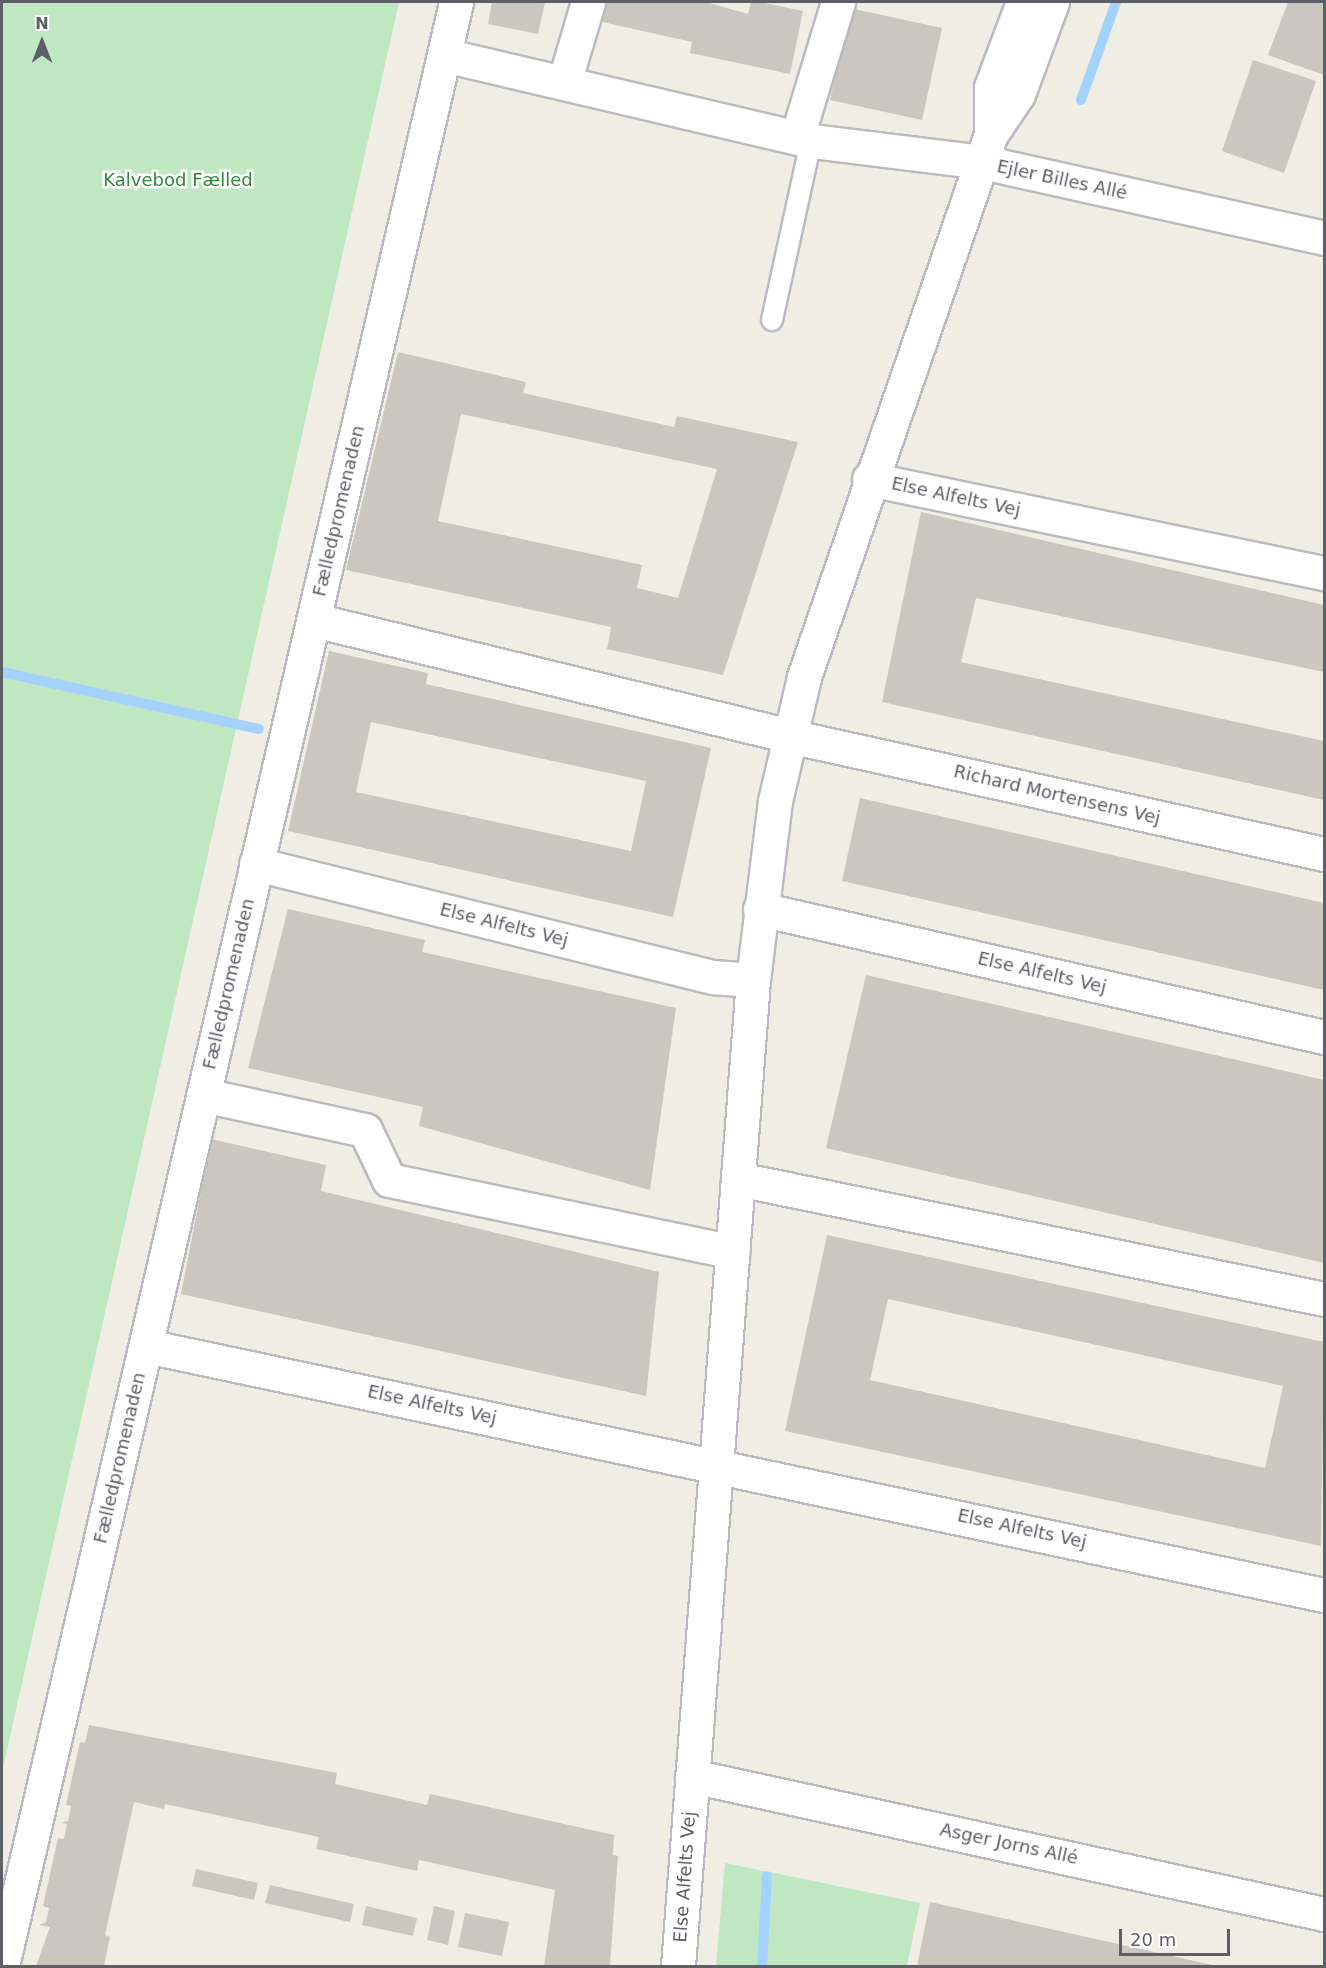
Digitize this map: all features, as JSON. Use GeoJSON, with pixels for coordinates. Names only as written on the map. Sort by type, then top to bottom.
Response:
{"type":"FeatureCollection","features":[{"type":"Feature","properties":{"kind":"street","name":"Fælledpromenaden"},"geometry":{"type":"LineString","coordinates":[[2,1966],[456,2]]}},
{"type":"Feature","properties":{"kind":"street"},"geometry":{"type":"LineString","coordinates":[[564,83],[588,2]]}},
{"type":"Feature","properties":{"kind":"street"},"geometry":{"type":"LineString","coordinates":[[804,139],[838,2]]}},
{"type":"Feature","properties":{"kind":"street","name":"Else Alfelts Vej"},"geometry":{"type":"LineString","coordinates":[[986,148],[991,87],[1023,2]]}},
{"type":"Feature","properties":{"kind":"street","name":"Else Alfelts Vej"},"geometry":{"type":"LineString","coordinates":[[678,1966],[719,1464],[753,980],[760,909],[789,736],[869,479],[986,148],[1018,94],[1052,2]]}},
{"type":"Feature","properties":{"kind":"street","name":"Ejler Billes Allé"},"geometry":{"type":"LineString","coordinates":[[444,55],[804,139],[986,148],[1324,238]]}},
{"type":"Feature","properties":{"kind":"street","name":"Else Alfelts Vej"},"geometry":{"type":"LineString","coordinates":[[869,479],[1324,573]]}},
{"type":"Feature","properties":{"kind":"street"},"geometry":{"type":"LineString","coordinates":[[314,620],[789,736]]}},
{"type":"Feature","properties":{"kind":"street","name":"Richard Mortensens Vej"},"geometry":{"type":"LineString","coordinates":[[789,736],[1324,855]]}},
{"type":"Feature","properties":{"kind":"street","name":"Else Alfelts Vej"},"geometry":{"type":"LineString","coordinates":[[256,864],[712,977],[753,980]]}},
{"type":"Feature","properties":{"kind":"street","name":"Else Alfelts Vej"},"geometry":{"type":"LineString","coordinates":[[760,909],[1324,1037]]}},
{"type":"Feature","properties":{"kind":"street"},"geometry":{"type":"LineString","coordinates":[[203,1095],[365,1130],[389,1180],[733,1252]]}},
{"type":"Feature","properties":{"kind":"street"},"geometry":{"type":"LineString","coordinates":[[738,1179],[1324,1299]]}},
{"type":"Feature","properties":{"kind":"street","name":"Else Alfelts Vej"},"geometry":{"type":"LineString","coordinates":[[146,1346],[719,1464],[1324,1594]]}},
{"type":"Feature","properties":{"kind":"street","name":"Asger Jorns Allé"},"geometry":{"type":"LineString","coordinates":[[692,1776],[1324,1914]]}},
{"type":"Feature","properties":{"kind":"lane"},"geometry":{"type":"LineString","coordinates":[[772,320],[804,139]]}},
{"type":"Feature","properties":{"kind":"green space","name":"Kalvebod Fælled"},"geometry":{"type":"Polygon","coordinates":[[[2,2],[399,2],[2,1772],[2,2]]]}},
{"type":"Feature","properties":{"kind":"green space"},"geometry":{"type":"Polygon","coordinates":[[[725,1863],[920,1903],[907,1966],[716,1966],[725,1863]]]}},
{"type":"Feature","properties":{"kind":"building"},"geometry":{"type":"Polygon","coordinates":[[[492,2],[545,2],[538,34],[488,24],[492,2]]]}},
{"type":"Feature","properties":{"kind":"building"},"geometry":{"type":"Polygon","coordinates":[[[603,2],[706,2],[748,14],[751,2],[760,2],[803,11],[790,74],[690,53],[692,42],[598,21],[603,2]]]}},
{"type":"Feature","properties":{"kind":"building"},"geometry":{"type":"Polygon","coordinates":[[[1288,2],[1324,2],[1324,75],[1268,55],[1288,2]]]}},
{"type":"Feature","properties":{"kind":"building"},"geometry":{"type":"Polygon","coordinates":[[[850,8],[942,28],[922,120],[830,100],[850,8]]]}},
{"type":"Feature","properties":{"kind":"building"},"geometry":{"type":"Polygon","coordinates":[[[1253,60],[1316,81],[1284,173],[1222,151],[1253,60]]]}},
{"type":"Feature","properties":{"kind":"building"},"geometry":{"type":"Polygon","coordinates":[[[398,352],[526,382],[523,393],[674,427],[677,416],[798,442],[723,675],[607,649],[611,627],[346,570],[398,352]],[[461,414],[438,521],[642,565],[637,588],[678,598],[717,469],[461,414]]]}},
{"type":"Feature","properties":{"kind":"building"},"geometry":{"type":"Polygon","coordinates":[[[921,512],[1324,605],[1324,672],[976,598],[961,662],[1324,741],[1324,800],[882,702],[921,512]]]}},
{"type":"Feature","properties":{"kind":"building"},"geometry":{"type":"Polygon","coordinates":[[[329,651],[428,673],[426,684],[711,748],[673,917],[288,831],[329,651]],[[371,722],[356,792],[631,851],[646,781],[371,722]]]}},
{"type":"Feature","properties":{"kind":"building"},"geometry":{"type":"Polygon","coordinates":[[[860,798],[1324,903],[1324,990],[842,881],[860,798]]]}},
{"type":"Feature","properties":{"kind":"building"},"geometry":{"type":"Polygon","coordinates":[[[288,909],[425,940],[422,952],[676,1008],[650,1190],[419,1126],[423,1107],[248,1068],[288,909]]]}},
{"type":"Feature","properties":{"kind":"building"},"geometry":{"type":"Polygon","coordinates":[[[866,975],[1324,1080],[1324,1263],[826,1148],[866,975]]]}},
{"type":"Feature","properties":{"kind":"building"},"geometry":{"type":"Polygon","coordinates":[[[211,1139],[326,1165],[321,1191],[659,1272],[646,1396],[181,1294],[211,1139]]]}},
{"type":"Feature","properties":{"kind":"building"},"geometry":{"type":"Polygon","coordinates":[[[827,1235],[1324,1342],[1321,1546],[785,1431],[827,1235]],[[888,1299],[870,1380],[1265,1468],[1283,1386],[888,1299]]]}},
{"type":"Feature","properties":{"kind":"building"},"geometry":{"type":"Polygon","coordinates":[[[89,1725],[337,1773],[335,1784],[427,1805],[430,1794],[614,1835],[613,1855],[618,1856],[610,1966],[544,1966],[555,1890],[419,1860],[417,1871],[316,1849],[319,1837],[165,1804],[164,1809],[134,1802],[105,1935],[110,1937],[104,1966],[36,1966],[50,1927],[39,1925],[46,1922],[49,1908],[43,1906],[58,1838],[64,1839],[67,1824],[61,1823],[68,1821],[71,1806],[66,1805],[80,1742],[85,1743],[89,1725]]]}},
{"type":"Feature","properties":{"kind":"building"},"geometry":{"type":"Polygon","coordinates":[[[196,1869],[258,1883],[254,1900],[192,1886],[196,1869]]]}},
{"type":"Feature","properties":{"kind":"building"},"geometry":{"type":"Polygon","coordinates":[[[270,1885],[354,1904],[350,1922],[265,1903],[270,1885]]]}},
{"type":"Feature","properties":{"kind":"building"},"geometry":{"type":"Polygon","coordinates":[[[930,1902],[1217,1966],[917,1966],[930,1902]]]}},
{"type":"Feature","properties":{"kind":"building"},"geometry":{"type":"Polygon","coordinates":[[[366,1906],[417,1918],[413,1936],[362,1925],[366,1906]]]}},
{"type":"Feature","properties":{"kind":"building"},"geometry":{"type":"Polygon","coordinates":[[[434,1906],[455,1911],[448,1945],[427,1940],[434,1906]]]}},
{"type":"Feature","properties":{"kind":"building"},"geometry":{"type":"Polygon","coordinates":[[[465,1913],[509,1922],[502,1956],[458,1947],[465,1913]]]}},
{"type":"Feature","properties":{"kind":"waterway"},"geometry":{"type":"LineString","coordinates":[[1081,100],[1116,2]]}},
{"type":"Feature","properties":{"kind":"waterway"},"geometry":{"type":"LineString","coordinates":[[2,672],[259,729]]}},
{"type":"Feature","properties":{"kind":"waterway"},"geometry":{"type":"LineString","coordinates":[[762,1966],[767,1876]]}}]}
